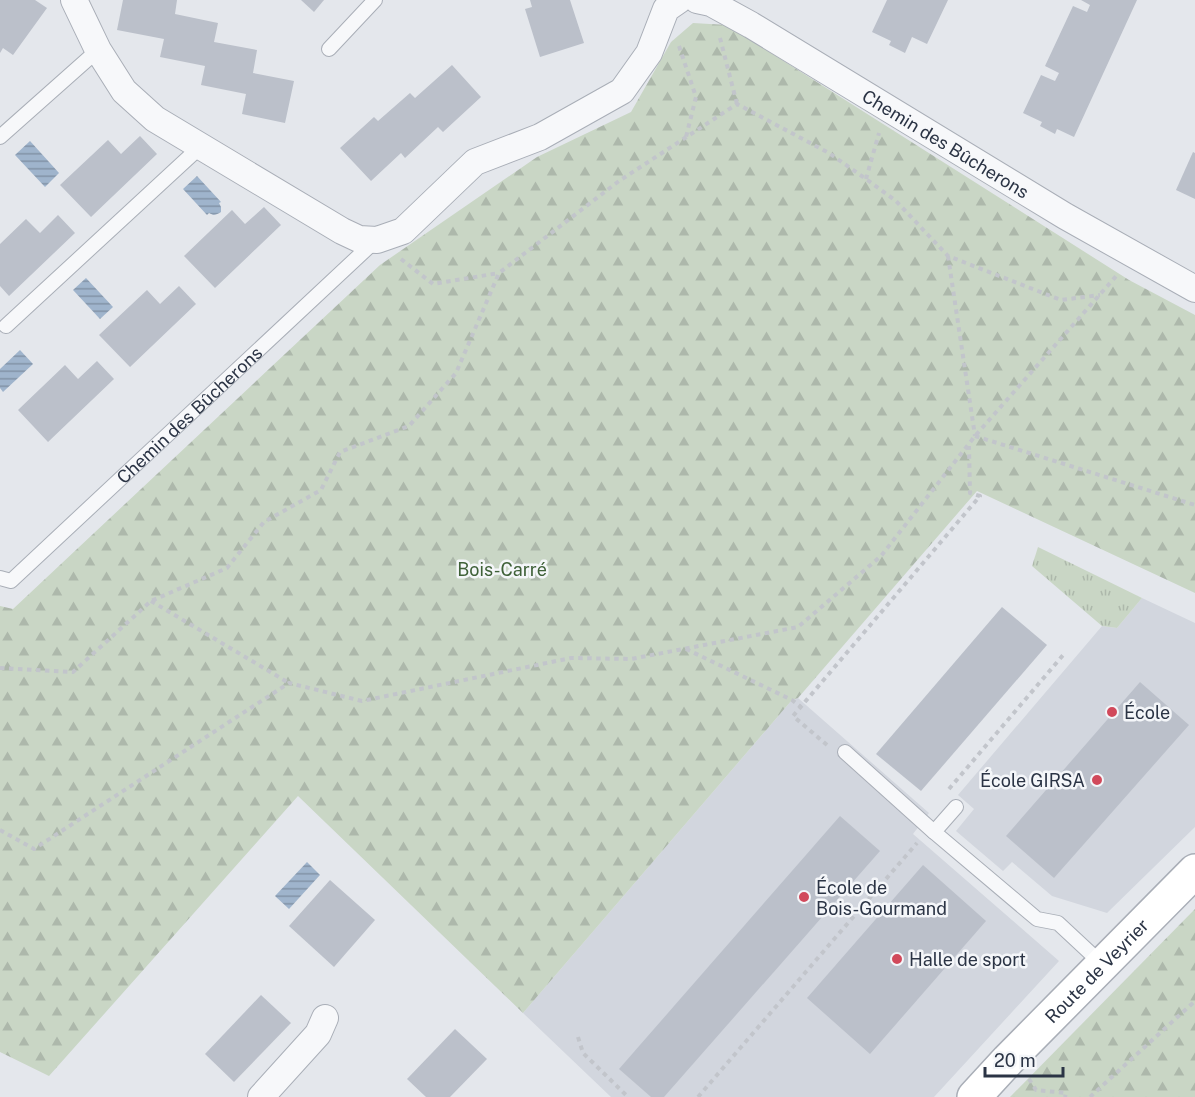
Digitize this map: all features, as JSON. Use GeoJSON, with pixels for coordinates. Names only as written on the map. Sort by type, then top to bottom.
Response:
{"type":"FeatureCollection","features":[{"type":"Feature","properties":{"kind":"street"},"geometry":{"type":"LineString","coordinates":[[74,0],[98,50],[124,91],[155,119],[342,231],[359,239],[377,240]]}},
{"type":"Feature","properties":{"kind":"street","name":"Chemin des Bûcherons"},"geometry":{"type":"LineString","coordinates":[[704,1],[751,25],[1065,216],[1195,289]]}},
{"type":"Feature","properties":{"kind":"street","name":"Chemin des Bûcherons"},"geometry":{"type":"LineString","coordinates":[[377,240],[402,231],[475,162],[540,137],[622,91],[649,53],[669,3]]}},
{"type":"Feature","properties":{"kind":"street","name":"Route de Veyrier"},"geometry":{"type":"LineString","coordinates":[[974,1097],[1195,871]]}},
{"type":"Feature","properties":{"kind":"street"},"geometry":{"type":"LineString","coordinates":[[261,1097],[318,1034],[325,1018]]}},
{"type":"Feature","properties":{"kind":"lane"},"geometry":{"type":"LineString","coordinates":[[329,49],[375,0]]}},
{"type":"Feature","properties":{"kind":"lane"},"geometry":{"type":"LineString","coordinates":[[0,137],[98,50]]}},
{"type":"Feature","properties":{"kind":"lane"},"geometry":{"type":"LineString","coordinates":[[6,326],[200,147]]}},
{"type":"Feature","properties":{"kind":"lane","name":"Chemin des Bûcherons"},"geometry":{"type":"LineString","coordinates":[[0,578],[11,581],[377,240]]}},
{"type":"Feature","properties":{"kind":"lane"},"geometry":{"type":"LineString","coordinates":[[845,752],[1037,919],[1058,923],[1102,964]]}},
{"type":"Feature","properties":{"kind":"lane"},"geometry":{"type":"LineString","coordinates":[[932,830],[956,807]]}},
{"type":"Feature","properties":{"kind":"path"},"geometry":{"type":"LineString","coordinates":[[151,601],[288,683],[362,701],[571,658],[631,659],[798,627],[881,556],[975,436],[1100,295],[1061,300],[948,256],[897,201],[830,153],[737,104],[704,1]]}},
{"type":"Feature","properties":{"kind":"path"},"geometry":{"type":"LineString","coordinates":[[669,3],[696,97],[686,138]]}},
{"type":"Feature","properties":{"kind":"path"},"geometry":{"type":"LineString","coordinates":[[377,240],[433,284],[499,273],[619,181],[737,104]]}},
{"type":"Feature","properties":{"kind":"path"},"geometry":{"type":"LineString","coordinates":[[866,179],[886,108]]}},
{"type":"Feature","properties":{"kind":"path"},"geometry":{"type":"LineString","coordinates":[[948,256],[975,436]]}},
{"type":"Feature","properties":{"kind":"path"},"geometry":{"type":"LineString","coordinates":[[0,668],[73,672],[151,601],[227,568],[264,522],[321,490],[340,452],[409,426],[456,373],[499,273]]}},
{"type":"Feature","properties":{"kind":"path"},"geometry":{"type":"LineString","coordinates":[[975,436],[1195,505]]}},
{"type":"Feature","properties":{"kind":"path"},"geometry":{"type":"LineString","coordinates":[[845,752],[842,757],[793,716],[980,496],[970,493],[969,445]]}},
{"type":"Feature","properties":{"kind":"path"},"geometry":{"type":"LineString","coordinates":[[685,649],[792,700],[801,707]]}},
{"type":"Feature","properties":{"kind":"path"},"geometry":{"type":"LineString","coordinates":[[947,791],[1064,654]]}},
{"type":"Feature","properties":{"kind":"path"},"geometry":{"type":"LineString","coordinates":[[0,830],[34,849],[288,683]]}},
{"type":"Feature","properties":{"kind":"path"},"geometry":{"type":"LineString","coordinates":[[698,1097],[932,830]]}},
{"type":"Feature","properties":{"kind":"path"},"geometry":{"type":"LineString","coordinates":[[1090,1097],[1195,1001]]}},
{"type":"Feature","properties":{"kind":"path"},"geometry":{"type":"LineString","coordinates":[[578,1037],[584,1053],[628,1097]]}},
{"type":"Feature","properties":{"kind":"path"},"geometry":{"type":"LineString","coordinates":[[1014,1054],[1036,1090],[1066,1093],[1065,1097]]}},
{"type":"Feature","properties":{"kind":"shaded area","name":"École"},"geometry":{"type":"Polygon","coordinates":[[[1142,598],[1195,623],[1195,827],[1107,913],[1052,896],[1012,862],[1003,871],[956,831],[974,809],[958,795],[1102,626],[1117,628],[1142,598]]]}},
{"type":"Feature","properties":{"kind":"shaded area","name":"École de Bois-Gourmand"},"geometry":{"type":"Polygon","coordinates":[[[798,698],[929,813],[913,834],[1059,961],[934,1097],[611,1097],[523,1013],[792,700],[798,698]]]}},
{"type":"Feature","properties":{"kind":"green space","name":"Bois-Carré"},"geometry":{"type":"Polygon","coordinates":[[[693,23],[727,25],[1129,280],[1195,315],[1195,593],[977,491],[798,698],[792,700],[523,1013],[298,796],[49,1076],[0,1052],[0,606],[13,609],[380,265],[537,157],[631,112],[671,42],[693,23]]]}},
{"type":"Feature","properties":{"kind":"green space"},"geometry":{"type":"Polygon","coordinates":[[[1038,547],[1142,598],[1117,628],[1102,626],[1032,566],[1038,547]]]}},
{"type":"Feature","properties":{"kind":"green space"},"geometry":{"type":"Polygon","coordinates":[[[1195,909],[1195,1097],[1010,1097],[1195,909]]]}},
{"type":"Feature","properties":{"kind":"water"},"geometry":{"type":"Polygon","coordinates":[[[30,141],[59,173],[45,187],[15,155],[30,141]]]}},
{"type":"Feature","properties":{"kind":"water"},"geometry":{"type":"Polygon","coordinates":[[[197,176],[221,202],[219,203],[221,212],[207,215],[183,189],[197,176]]]}},
{"type":"Feature","properties":{"kind":"water"},"geometry":{"type":"Polygon","coordinates":[[[86,278],[113,307],[100,319],[73,290],[86,278]]]}},
{"type":"Feature","properties":{"kind":"water"},"geometry":{"type":"Polygon","coordinates":[[[20,350],[33,364],[3,392],[0,388],[0,369],[20,350]]]}},
{"type":"Feature","properties":{"kind":"water"},"geometry":{"type":"Polygon","coordinates":[[[307,862],[320,875],[289,909],[275,896],[307,862]]]}},
{"type":"Feature","properties":{"kind":"building"},"geometry":{"type":"Polygon","coordinates":[[[0,0],[35,0],[47,8],[13,55],[3,48],[0,53],[0,0]]]}},
{"type":"Feature","properties":{"kind":"building"},"geometry":{"type":"Polygon","coordinates":[[[123,0],[177,0],[175,14],[218,23],[214,42],[257,50],[253,73],[294,81],[285,123],[242,114],[246,94],[201,85],[205,66],[160,57],[164,39],[117,30],[123,0]]]}},
{"type":"Feature","properties":{"kind":"building"},"geometry":{"type":"Polygon","coordinates":[[[301,0],[324,0],[314,12],[301,0]]]}},
{"type":"Feature","properties":{"kind":"building"},"geometry":{"type":"Polygon","coordinates":[[[530,0],[570,0],[584,43],[540,57],[525,9],[532,7],[530,0]]]}},
{"type":"Feature","properties":{"kind":"building"},"geometry":{"type":"Polygon","coordinates":[[[887,0],[948,0],[927,44],[912,37],[905,53],[889,45],[891,41],[872,32],[887,0]]]}},
{"type":"Feature","properties":{"kind":"building"},"geometry":{"type":"Polygon","coordinates":[[[1081,0],[1137,0],[1074,137],[1057,129],[1055,134],[1040,126],[1042,122],[1023,113],[1041,75],[1055,81],[1059,73],[1045,66],[1073,6],[1087,12],[1090,5],[1081,0]]]}},
{"type":"Feature","properties":{"kind":"building"},"geometry":{"type":"Polygon","coordinates":[[[452,65],[481,97],[443,132],[438,127],[405,158],[401,153],[371,181],[340,148],[374,117],[378,121],[410,93],[415,98],[452,65]]]}},
{"type":"Feature","properties":{"kind":"building"},"geometry":{"type":"Polygon","coordinates":[[[140,136],[157,154],[91,217],[60,185],[108,140],[121,154],[140,136]]]}},
{"type":"Feature","properties":{"kind":"building"},"geometry":{"type":"Polygon","coordinates":[[[1193,152],[1195,153],[1195,199],[1176,190],[1193,152]]]}},
{"type":"Feature","properties":{"kind":"building"},"geometry":{"type":"Polygon","coordinates":[[[264,207],[281,225],[215,288],[184,256],[232,210],[245,224],[264,207]]]}},
{"type":"Feature","properties":{"kind":"building"},"geometry":{"type":"Polygon","coordinates":[[[58,215],[75,233],[9,296],[0,286],[0,244],[26,219],[40,233],[58,215]]]}},
{"type":"Feature","properties":{"kind":"building"},"geometry":{"type":"Polygon","coordinates":[[[179,286],[196,304],[130,367],[99,335],[147,290],[160,304],[179,286]]]}},
{"type":"Feature","properties":{"kind":"building"},"geometry":{"type":"Polygon","coordinates":[[[97,361],[114,379],[48,442],[18,410],[65,365],[78,379],[97,361]]]}},
{"type":"Feature","properties":{"kind":"building"},"geometry":{"type":"Polygon","coordinates":[[[1002,607],[1047,645],[921,791],[876,754],[1002,607]]]}},
{"type":"Feature","properties":{"kind":"building","name":"École GIRSA"},"geometry":{"type":"Polygon","coordinates":[[[1140,682],[1189,725],[1054,878],[1006,836],[1140,682]]]}},
{"type":"Feature","properties":{"kind":"building"},"geometry":{"type":"Polygon","coordinates":[[[840,816],[880,851],[664,1097],[651,1097],[619,1069],[840,816]]]}},
{"type":"Feature","properties":{"kind":"building","name":"Halle de sport"},"geometry":{"type":"Polygon","coordinates":[[[923,865],[986,921],[870,1054],[807,998],[923,865]]]}},
{"type":"Feature","properties":{"kind":"building"},"geometry":{"type":"Polygon","coordinates":[[[330,880],[375,920],[334,967],[289,926],[330,880]]]}},
{"type":"Feature","properties":{"kind":"building"},"geometry":{"type":"Polygon","coordinates":[[[261,995],[291,1023],[234,1082],[205,1054],[261,995]]]}},
{"type":"Feature","properties":{"kind":"building"},"geometry":{"type":"Polygon","coordinates":[[[455,1029],[487,1059],[450,1097],[426,1097],[407,1079],[455,1029]]]}},
{"type":"Feature","properties":{"kind":"place","name":"École"},"geometry":{"type":"Point","coordinates":[1112,712]}},
{"type":"Feature","properties":{"kind":"place","name":"École GIRSA"},"geometry":{"type":"Point","coordinates":[1097,780]}},
{"type":"Feature","properties":{"kind":"place","name":"École de Bois-Gourmand"},"geometry":{"type":"Point","coordinates":[804,897]}},
{"type":"Feature","properties":{"kind":"place","name":"Halle de sport"},"geometry":{"type":"Point","coordinates":[897,959]}}]}
